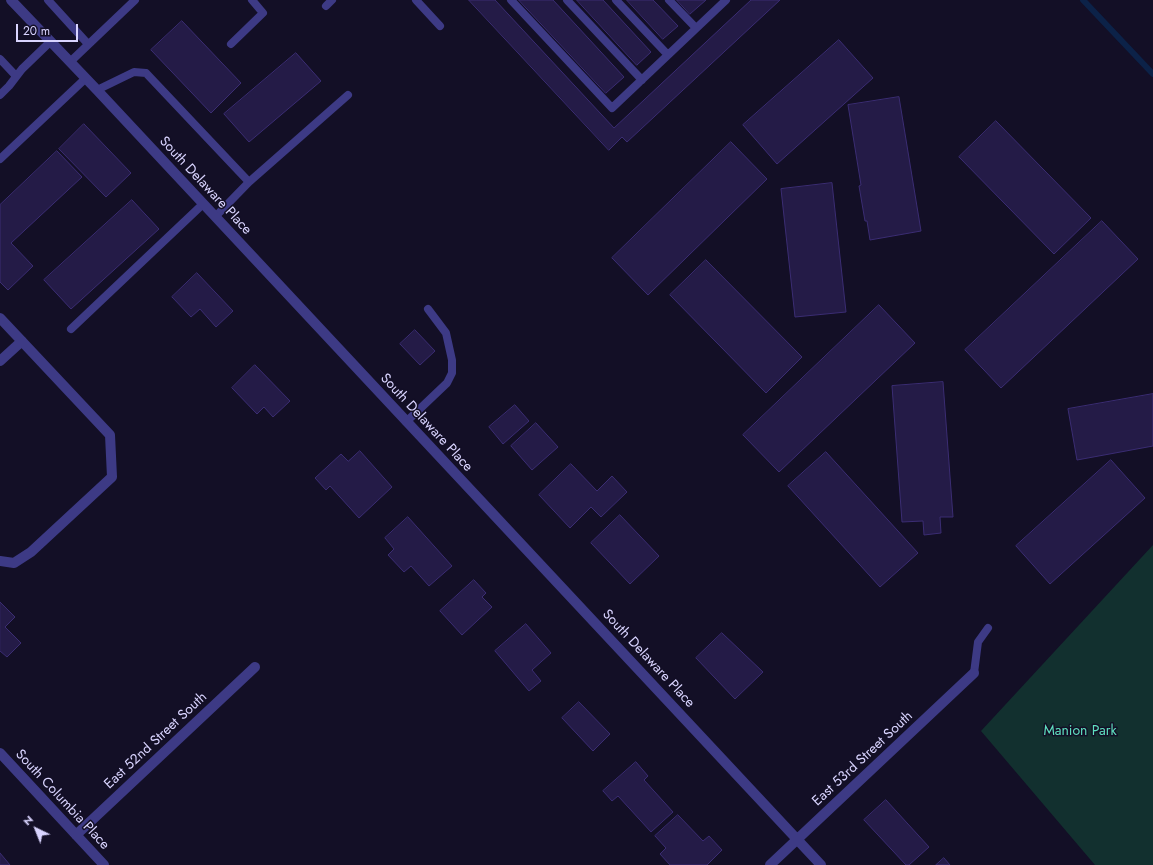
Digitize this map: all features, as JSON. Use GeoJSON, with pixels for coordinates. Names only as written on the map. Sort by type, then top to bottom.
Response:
{"type":"FeatureCollection","features":[{"type":"Feature","properties":{"kind":"street","name":"South Delaware Place"},"geometry":{"type":"LineString","coordinates":[[11,0],[86,78],[821,865]]}},
{"type":"Feature","properties":{"kind":"street"},"geometry":{"type":"LineString","coordinates":[[0,318],[110,435],[112,477],[31,552],[14,563],[0,562]]}},
{"type":"Feature","properties":{"kind":"street"},"geometry":{"type":"LineString","coordinates":[[0,361],[22,341]]}},
{"type":"Feature","properties":{"kind":"street","name":"East 52nd Street South"},"geometry":{"type":"LineString","coordinates":[[76,835],[255,667]]}},
{"type":"Feature","properties":{"kind":"street","name":"East 53rd Street South"},"geometry":{"type":"LineString","coordinates":[[770,865],[974,673]]}},
{"type":"Feature","properties":{"kind":"street","name":"South Columbia Place"},"geometry":{"type":"LineString","coordinates":[[0,753],[104,865]]}},
{"type":"Feature","properties":{"kind":"lane"},"geometry":{"type":"LineString","coordinates":[[48,0],[88,44]]}},
{"type":"Feature","properties":{"kind":"lane"},"geometry":{"type":"LineString","coordinates":[[70,62],[135,0]]}},
{"type":"Feature","properties":{"kind":"lane"},"geometry":{"type":"LineString","coordinates":[[231,44],[263,13],[252,0]]}},
{"type":"Feature","properties":{"kind":"lane"},"geometry":{"type":"LineString","coordinates":[[326,6],[332,0]]}},
{"type":"Feature","properties":{"kind":"lane"},"geometry":{"type":"LineString","coordinates":[[416,0],[440,26]]}},
{"type":"Feature","properties":{"kind":"lane"},"geometry":{"type":"LineString","coordinates":[[511,0],[612,108],[725,0]]}},
{"type":"Feature","properties":{"kind":"lane"},"geometry":{"type":"LineString","coordinates":[[567,0],[642,80]]}},
{"type":"Feature","properties":{"kind":"lane"},"geometry":{"type":"LineString","coordinates":[[616,0],[668,55]]}},
{"type":"Feature","properties":{"kind":"lane"},"geometry":{"type":"LineString","coordinates":[[669,0],[696,28]]}},
{"type":"Feature","properties":{"kind":"lane"},"geometry":{"type":"LineString","coordinates":[[0,95],[10,86],[22,69],[51,41]]}},
{"type":"Feature","properties":{"kind":"lane"},"geometry":{"type":"LineString","coordinates":[[0,59],[16,76]]}},
{"type":"Feature","properties":{"kind":"lane"},"geometry":{"type":"LineString","coordinates":[[97,90],[134,72],[146,73],[249,182]]}},
{"type":"Feature","properties":{"kind":"lane"},"geometry":{"type":"LineString","coordinates":[[0,159],[86,78]]}},
{"type":"Feature","properties":{"kind":"lane"},"geometry":{"type":"LineString","coordinates":[[215,217],[249,182],[348,95]]}},
{"type":"Feature","properties":{"kind":"lane"},"geometry":{"type":"LineString","coordinates":[[71,329],[203,204]]}},
{"type":"Feature","properties":{"kind":"lane"},"geometry":{"type":"LineString","coordinates":[[406,422],[447,383],[452,374],[452,360],[446,333],[428,309]]}},
{"type":"Feature","properties":{"kind":"lane"},"geometry":{"type":"LineString","coordinates":[[974,673],[978,642],[988,628]]}},
{"type":"Feature","properties":{"kind":"green space","name":"Manion Park"},"geometry":{"type":"Polygon","coordinates":[[[1153,545],[1153,865],[1095,865],[981,731],[1153,545]]]}},
{"type":"Feature","properties":{"kind":"building"},"geometry":{"type":"Polygon","coordinates":[[[469,0],[495,0],[614,128],[751,0],[780,0],[627,142],[622,137],[609,150],[469,0]]]}},
{"type":"Feature","properties":{"kind":"building"},"geometry":{"type":"Polygon","coordinates":[[[519,0],[553,0],[624,77],[606,93],[519,0]]]}},
{"type":"Feature","properties":{"kind":"building"},"geometry":{"type":"Polygon","coordinates":[[[577,0],[603,0],[651,52],[637,65],[577,0]]]}},
{"type":"Feature","properties":{"kind":"building"},"geometry":{"type":"Polygon","coordinates":[[[627,0],[653,0],[678,26],[663,39],[627,0]]]}},
{"type":"Feature","properties":{"kind":"building"},"geometry":{"type":"Polygon","coordinates":[[[677,0],[706,0],[690,14],[677,0]]]}},
{"type":"Feature","properties":{"kind":"building"},"geometry":{"type":"Polygon","coordinates":[[[182,21],[241,83],[211,113],[151,50],[182,21]]]}},
{"type":"Feature","properties":{"kind":"building"},"geometry":{"type":"Polygon","coordinates":[[[839,40],[873,78],[777,164],[743,125],[839,40]]]}},
{"type":"Feature","properties":{"kind":"building"},"geometry":{"type":"Polygon","coordinates":[[[296,53],[321,81],[249,142],[224,114],[296,53]]]}},
{"type":"Feature","properties":{"kind":"building"},"geometry":{"type":"Polygon","coordinates":[[[899,97],[921,231],[870,240],[859,186],[861,185],[848,105],[899,97]]]}},
{"type":"Feature","properties":{"kind":"building"},"geometry":{"type":"Polygon","coordinates":[[[996,121],[1091,218],[1054,254],[959,157],[996,121]]]}},
{"type":"Feature","properties":{"kind":"building"},"geometry":{"type":"Polygon","coordinates":[[[84,124],[131,173],[106,197],[59,149],[84,124]]]}},
{"type":"Feature","properties":{"kind":"building"},"geometry":{"type":"Polygon","coordinates":[[[731,142],[767,179],[648,295],[612,258],[731,142]]]}},
{"type":"Feature","properties":{"kind":"building"},"geometry":{"type":"Polygon","coordinates":[[[57,151],[82,177],[11,243],[33,266],[8,290],[0,282],[0,205],[57,151]]]}},
{"type":"Feature","properties":{"kind":"building"},"geometry":{"type":"Polygon","coordinates":[[[832,183],[846,312],[795,317],[781,189],[832,183]]]}},
{"type":"Feature","properties":{"kind":"building"},"geometry":{"type":"Polygon","coordinates":[[[132,200],[159,229],[71,309],[44,280],[132,200]]]}},
{"type":"Feature","properties":{"kind":"building"},"geometry":{"type":"Polygon","coordinates":[[[1102,221],[1138,259],[1001,388],[965,350],[1102,221]]]}},
{"type":"Feature","properties":{"kind":"building"},"geometry":{"type":"Polygon","coordinates":[[[706,260],[802,357],[766,393],[670,295],[706,260]]]}},
{"type":"Feature","properties":{"kind":"building"},"geometry":{"type":"Polygon","coordinates":[[[197,273],[233,311],[216,327],[200,309],[191,317],[172,297],[197,273]]]}},
{"type":"Feature","properties":{"kind":"building"},"geometry":{"type":"Polygon","coordinates":[[[879,305],[915,343],[779,472],[743,435],[879,305]]]}},
{"type":"Feature","properties":{"kind":"building"},"geometry":{"type":"Polygon","coordinates":[[[415,330],[435,351],[420,365],[400,344],[415,330]]]}},
{"type":"Feature","properties":{"kind":"building"},"geometry":{"type":"Polygon","coordinates":[[[255,365],[290,401],[273,417],[264,407],[257,414],[232,388],[255,365]]]}},
{"type":"Feature","properties":{"kind":"building"},"geometry":{"type":"Polygon","coordinates":[[[943,382],[953,517],[940,517],[941,533],[924,535],[923,521],[902,522],[892,386],[943,382]]]}},
{"type":"Feature","properties":{"kind":"building"},"geometry":{"type":"Polygon","coordinates":[[[1153,394],[1153,446],[1077,460],[1068,409],[1153,394]]]}},
{"type":"Feature","properties":{"kind":"building"},"geometry":{"type":"Polygon","coordinates":[[[515,405],[529,421],[503,444],[489,427],[515,405]]]}},
{"type":"Feature","properties":{"kind":"building"},"geometry":{"type":"Polygon","coordinates":[[[536,423],[558,447],[532,470],[511,446],[536,423]]]}},
{"type":"Feature","properties":{"kind":"building"},"geometry":{"type":"Polygon","coordinates":[[[360,451],[392,487],[359,518],[330,486],[326,490],[315,478],[341,454],[348,461],[360,451]]]}},
{"type":"Feature","properties":{"kind":"building"},"geometry":{"type":"Polygon","coordinates":[[[826,452],[918,553],[880,587],[788,486],[826,452]]]}},
{"type":"Feature","properties":{"kind":"building"},"geometry":{"type":"Polygon","coordinates":[[[1111,460],[1145,498],[1050,584],[1016,546],[1111,460]]]}},
{"type":"Feature","properties":{"kind":"building"},"geometry":{"type":"Polygon","coordinates":[[[571,464],[597,491],[612,476],[627,492],[601,517],[591,507],[570,528],[539,495],[571,464]]]}},
{"type":"Feature","properties":{"kind":"building"},"geometry":{"type":"Polygon","coordinates":[[[620,515],[659,556],[630,584],[591,543],[620,515]]]}},
{"type":"Feature","properties":{"kind":"building"},"geometry":{"type":"Polygon","coordinates":[[[408,517],[452,566],[429,586],[411,566],[404,572],[388,555],[394,549],[385,538],[408,517]]]}},
{"type":"Feature","properties":{"kind":"building"},"geometry":{"type":"Polygon","coordinates":[[[474,580],[486,593],[482,597],[492,607],[462,635],[440,611],[474,580]]]}},
{"type":"Feature","properties":{"kind":"building"},"geometry":{"type":"Polygon","coordinates":[[[0,602],[15,617],[5,627],[21,643],[7,657],[0,651],[0,602]]]}},
{"type":"Feature","properties":{"kind":"building"},"geometry":{"type":"Polygon","coordinates":[[[526,624],[551,653],[532,670],[541,681],[529,691],[495,651],[526,624]]]}},
{"type":"Feature","properties":{"kind":"building"},"geometry":{"type":"Polygon","coordinates":[[[722,633],[763,672],[735,699],[696,658],[722,633]]]}},
{"type":"Feature","properties":{"kind":"building"},"geometry":{"type":"Polygon","coordinates":[[[579,702],[610,734],[593,751],[562,718],[579,702]]]}},
{"type":"Feature","properties":{"kind":"building"},"geometry":{"type":"Polygon","coordinates":[[[636,762],[648,776],[644,780],[673,812],[651,832],[618,796],[612,801],[603,791],[636,762]]]}},
{"type":"Feature","properties":{"kind":"building"},"geometry":{"type":"Polygon","coordinates":[[[886,800],[929,847],[909,865],[906,865],[864,820],[886,800]]]}},
{"type":"Feature","properties":{"kind":"building"},"geometry":{"type":"Polygon","coordinates":[[[678,815],[703,841],[709,836],[722,850],[707,865],[670,865],[660,854],[666,848],[655,836],[678,815]]]}},
{"type":"Feature","properties":{"kind":"building"},"geometry":{"type":"Polygon","coordinates":[[[0,853],[10,865],[0,865],[0,853]]]}},
{"type":"Feature","properties":{"kind":"building"},"geometry":{"type":"Polygon","coordinates":[[[944,858],[950,865],[936,865],[944,858]]]}},
{"type":"Feature","properties":{"kind":"waterway"},"geometry":{"type":"LineString","coordinates":[[1083,0],[1153,74]]}}]}
